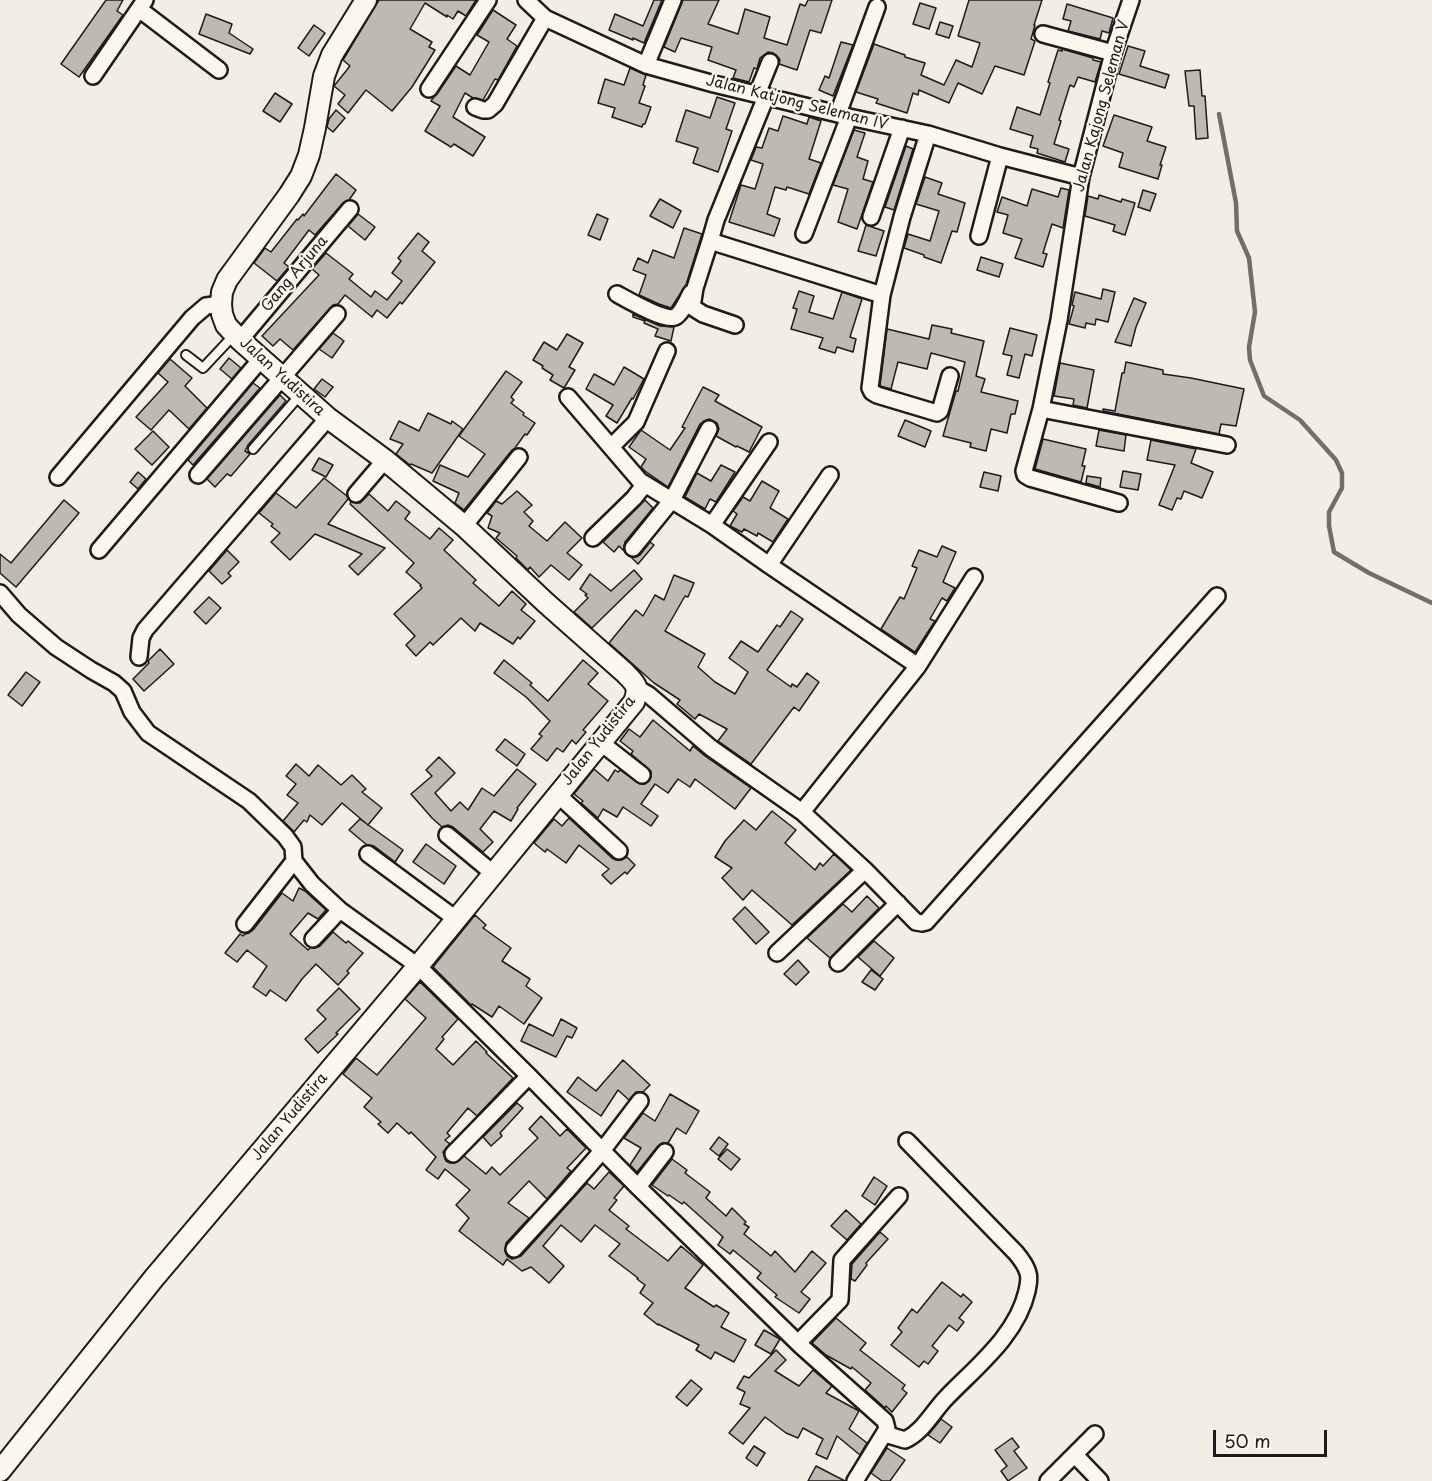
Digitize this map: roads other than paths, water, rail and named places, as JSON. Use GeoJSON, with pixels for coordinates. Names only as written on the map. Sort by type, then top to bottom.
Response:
{"type":"FeatureCollection","features":[{"type":"Feature","properties":{"kind":"street"},"geometry":{"type":"LineString","coordinates":[[58,477],[192,318],[206,306],[221,303],[222,292],[227,280],[301,176],[309,155],[324,76],[336,47],[366,0]]}},
{"type":"Feature","properties":{"kind":"street"},"geometry":{"type":"LineString","coordinates":[[429,89],[488,0]]}},
{"type":"Feature","properties":{"kind":"street","name":"Jalan Katjong Seleman IV"},"geometry":{"type":"LineString","coordinates":[[526,0],[545,18],[646,65],[843,116],[928,134],[1081,177]]}},
{"type":"Feature","properties":{"kind":"street"},"geometry":{"type":"LineString","coordinates":[[646,65],[673,0]]}},
{"type":"Feature","properties":{"kind":"street","name":"Jalan Kajong Seleman V"},"geometry":{"type":"LineString","coordinates":[[1119,503],[1025,476],[1024,471],[1041,409],[1059,320],[1081,177],[1113,53],[1131,0]]}},
{"type":"Feature","properties":{"kind":"street"},"geometry":{"type":"LineString","coordinates":[[93,76],[142,4],[219,70]]}},
{"type":"Feature","properties":{"kind":"street"},"geometry":{"type":"LineString","coordinates":[[804,234],[877,7]]}},
{"type":"Feature","properties":{"kind":"street"},"geometry":{"type":"LineString","coordinates":[[475,107],[488,110],[495,104],[545,18]]}},
{"type":"Feature","properties":{"kind":"street"},"geometry":{"type":"LineString","coordinates":[[1043,34],[1113,53]]}},
{"type":"Feature","properties":{"kind":"street"},"geometry":{"type":"LineString","coordinates":[[618,294],[668,319],[678,316],[694,288],[721,205],[763,104],[761,95],[770,62]]}},
{"type":"Feature","properties":{"kind":"street"},"geometry":{"type":"LineString","coordinates":[[871,217],[902,128]]}},
{"type":"Feature","properties":{"kind":"street"},"geometry":{"type":"LineString","coordinates":[[928,134],[902,217],[882,295],[870,388],[877,395],[937,413],[940,411],[950,376]]}},
{"type":"Feature","properties":{"kind":"street"},"geometry":{"type":"LineString","coordinates":[[979,236],[1000,156]]}},
{"type":"Feature","properties":{"kind":"street","name":"Gang Arjuna"},"geometry":{"type":"LineString","coordinates":[[237,337],[350,209]]}},
{"type":"Feature","properties":{"kind":"street"},"geometry":{"type":"LineString","coordinates":[[710,241],[882,295]]}},
{"type":"Feature","properties":{"kind":"street"},"geometry":{"type":"LineString","coordinates":[[694,288],[692,307],[702,314],[735,325]]}},
{"type":"Feature","properties":{"kind":"street","name":"Jalan Yudistira"},"geometry":{"type":"LineString","coordinates":[[0,1471],[154,1278],[418,966],[634,702],[637,688],[624,672],[464,526],[386,460],[328,418],[237,337],[226,325],[221,303]]}},
{"type":"Feature","properties":{"kind":"street"},"geometry":{"type":"LineString","coordinates":[[198,475],[336,314]]}},
{"type":"Feature","properties":{"kind":"street"},"geometry":{"type":"LineString","coordinates":[[611,447],[636,422],[667,351]]}},
{"type":"Feature","properties":{"kind":"street"},"geometry":{"type":"LineString","coordinates":[[99,550],[261,358]]}},
{"type":"Feature","properties":{"kind":"street"},"geometry":{"type":"LineString","coordinates":[[567,397],[640,481],[712,525],[918,666]]}},
{"type":"Feature","properties":{"kind":"street"},"geometry":{"type":"LineString","coordinates":[[1041,409],[1227,445]]}},
{"type":"Feature","properties":{"kind":"street"},"geometry":{"type":"LineString","coordinates":[[139,657],[141,638],[145,630],[328,418]]}},
{"type":"Feature","properties":{"kind":"street"},"geometry":{"type":"LineString","coordinates":[[633,548],[672,500],[709,429]]}},
{"type":"Feature","properties":{"kind":"street"},"geometry":{"type":"LineString","coordinates":[[712,525],[769,442]]}},
{"type":"Feature","properties":{"kind":"street"},"geometry":{"type":"LineString","coordinates":[[464,526],[519,457]]}},
{"type":"Feature","properties":{"kind":"street"},"geometry":{"type":"LineString","coordinates":[[356,494],[386,460]]}},
{"type":"Feature","properties":{"kind":"street"},"geometry":{"type":"LineString","coordinates":[[769,565],[830,475]]}},
{"type":"Feature","properties":{"kind":"street"},"geometry":{"type":"LineString","coordinates":[[593,538],[645,484]]}},
{"type":"Feature","properties":{"kind":"street"},"geometry":{"type":"LineString","coordinates":[[802,812],[918,666],[974,577]]}},
{"type":"Feature","properties":{"kind":"street"},"geometry":{"type":"LineString","coordinates":[[0,592],[19,615],[56,647],[114,683],[123,692],[132,712],[148,733],[249,801],[285,836],[293,847],[294,861],[312,884],[340,910],[418,966],[638,1187],[798,1343],[885,1421],[887,1429],[885,1434],[855,1481]]}},
{"type":"Feature","properties":{"kind":"street"},"geometry":{"type":"LineString","coordinates":[[637,688],[649,695],[711,748],[802,812],[865,870],[916,922],[922,923],[926,922],[1217,596]]}},
{"type":"Feature","properties":{"kind":"street"},"geometry":{"type":"LineString","coordinates":[[600,742],[642,775]]}},
{"type":"Feature","properties":{"kind":"street"},"geometry":{"type":"LineString","coordinates":[[557,794],[619,851]]}},
{"type":"Feature","properties":{"kind":"street"},"geometry":{"type":"LineString","coordinates":[[447,835],[494,874]]}},
{"type":"Feature","properties":{"kind":"street"},"geometry":{"type":"LineString","coordinates":[[368,854],[456,919]]}},
{"type":"Feature","properties":{"kind":"street"},"geometry":{"type":"LineString","coordinates":[[245,924],[294,861]]}},
{"type":"Feature","properties":{"kind":"street"},"geometry":{"type":"LineString","coordinates":[[777,953],[865,870]]}},
{"type":"Feature","properties":{"kind":"street"},"geometry":{"type":"LineString","coordinates":[[838,963],[898,903]]}},
{"type":"Feature","properties":{"kind":"street"},"geometry":{"type":"LineString","coordinates":[[313,939],[340,910]]}},
{"type":"Feature","properties":{"kind":"street"},"geometry":{"type":"LineString","coordinates":[[453,1154],[529,1076]]}},
{"type":"Feature","properties":{"kind":"street"},"geometry":{"type":"LineString","coordinates":[[514,1249],[602,1151],[640,1101]]}},
{"type":"Feature","properties":{"kind":"street"},"geometry":{"type":"LineString","coordinates":[[885,1434],[905,1440],[915,1435],[940,1404],[1003,1340],[1025,1301],[1029,1281],[1025,1265],[1016,1253],[907,1141]]}},
{"type":"Feature","properties":{"kind":"street"},"geometry":{"type":"LineString","coordinates":[[638,1187],[665,1152]]}},
{"type":"Feature","properties":{"kind":"street"},"geometry":{"type":"LineString","coordinates":[[798,1343],[840,1300],[842,1260],[899,1196]]}},
{"type":"Feature","properties":{"kind":"street"},"geometry":{"type":"LineString","coordinates":[[1048,1481],[1095,1434]]}},
{"type":"Feature","properties":{"kind":"street"},"geometry":{"type":"LineString","coordinates":[[1075,1455],[1100,1481]]}},
{"type":"Feature","properties":{"kind":"lane"},"geometry":{"type":"LineString","coordinates":[[186,355],[200,367],[205,367],[237,337]]}},
{"type":"Feature","properties":{"kind":"lane"},"geometry":{"type":"LineString","coordinates":[[253,449],[301,394]]}},
{"type":"Feature","properties":{"kind":"waterway"},"geometry":{"type":"LineString","coordinates":[[1219,114],[1236,203],[1237,231],[1249,258],[1255,312],[1249,347],[1250,360],[1264,396],[1300,420],[1336,460],[1342,473],[1342,488],[1329,512],[1334,552],[1369,573],[1432,603]]}}]}
